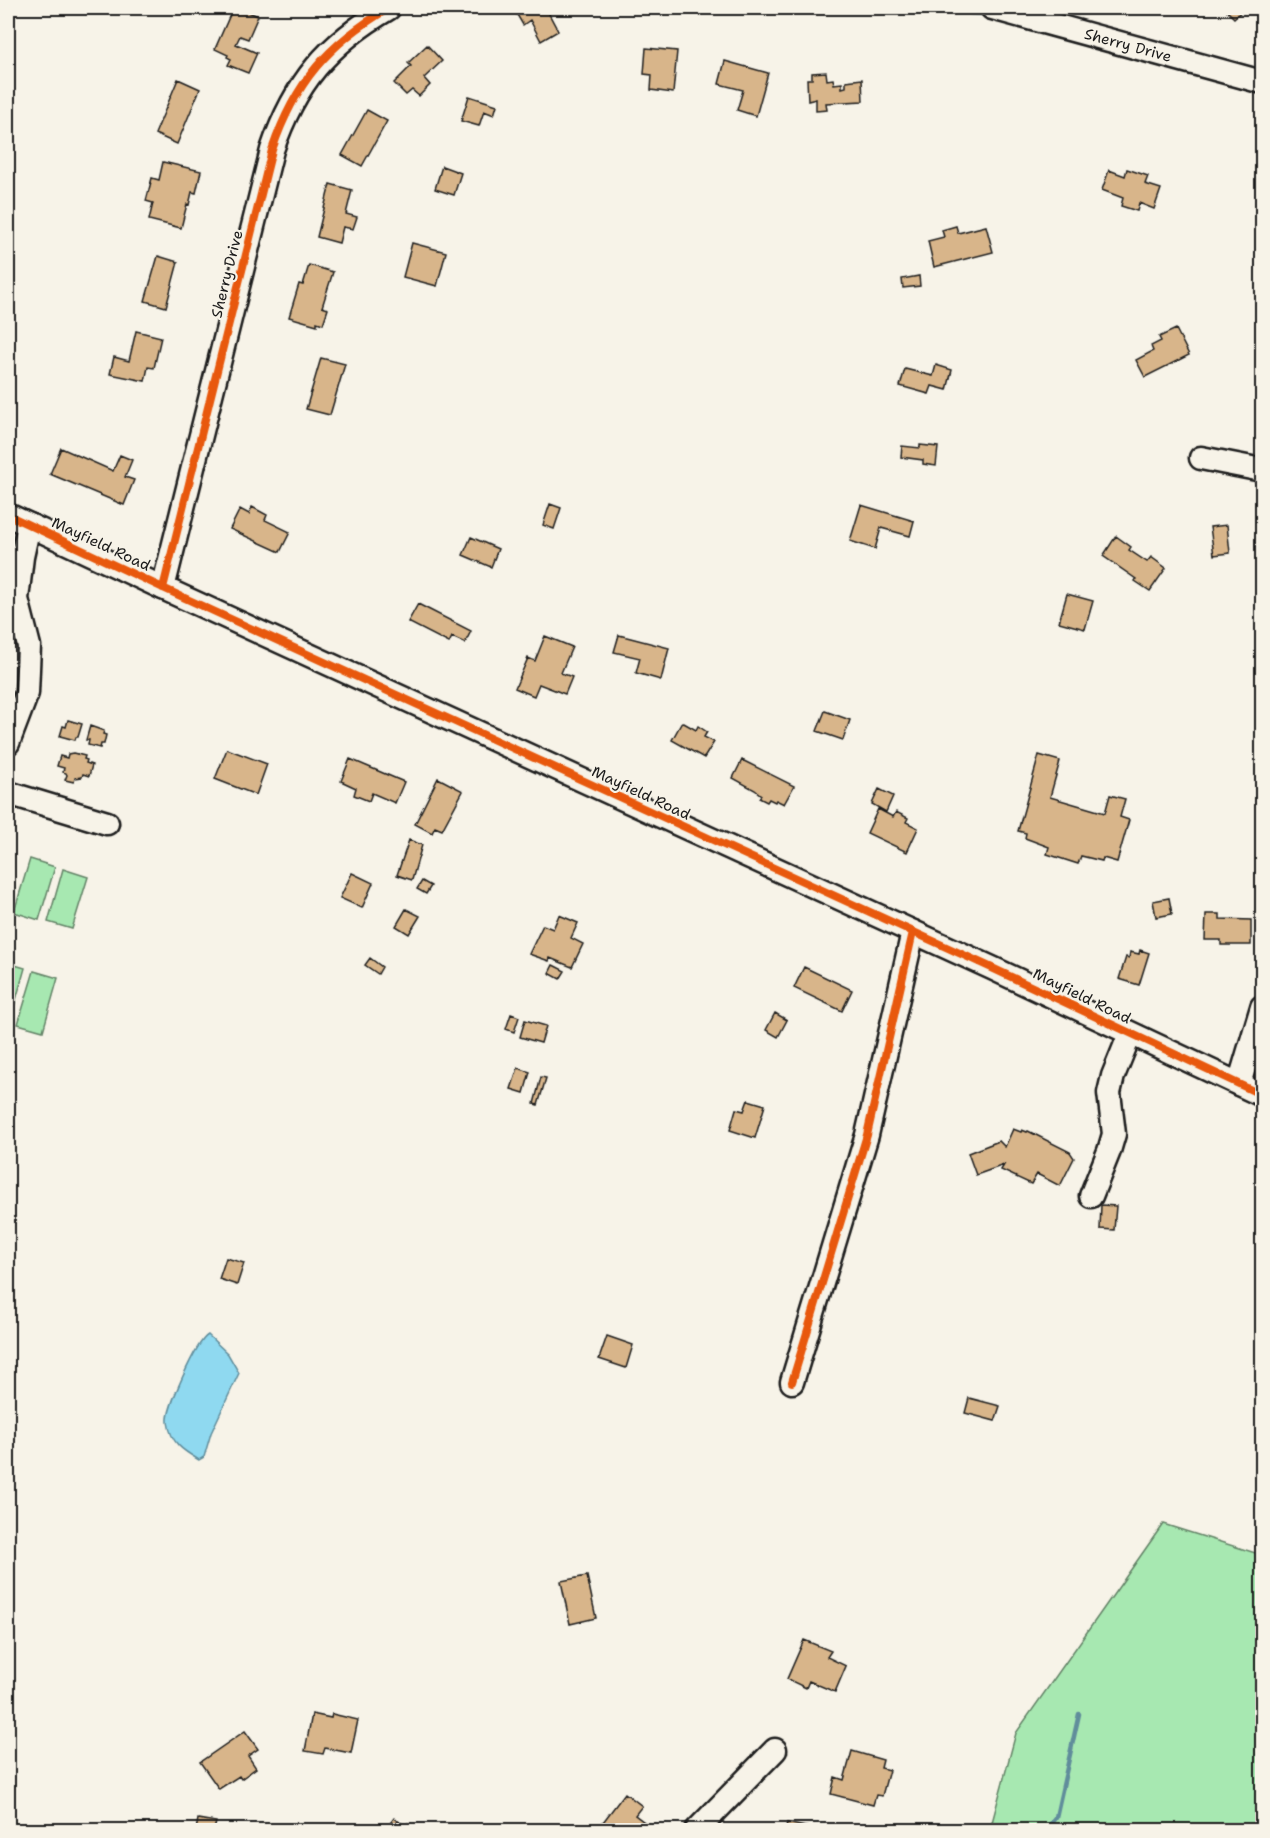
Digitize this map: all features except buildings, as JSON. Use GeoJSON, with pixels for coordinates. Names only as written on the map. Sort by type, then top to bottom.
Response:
{"type":"FeatureCollection","features":[{"type":"Feature","properties":{"kind":"street","name":"Sherry Drive"},"geometry":{"type":"LineString","coordinates":[[163,588],[270,161],[282,122],[298,91],[326,54],[365,22],[389,8]]}},
{"type":"Feature","properties":{"kind":"street","name":"Sherry Drive"},"geometry":{"type":"LineString","coordinates":[[992,8],[1029,12],[1263,82]]}},
{"type":"Feature","properties":{"kind":"street"},"geometry":{"type":"LineString","coordinates":[[1201,458],[1263,470]]}},
{"type":"Feature","properties":{"kind":"street","name":"Mayfield Road"},"geometry":{"type":"LineString","coordinates":[[8,515],[1263,1095]]}},
{"type":"Feature","properties":{"kind":"street"},"geometry":{"type":"LineString","coordinates":[[8,743],[27,693],[29,646],[17,599],[29,525]]}},
{"type":"Feature","properties":{"kind":"street"},"geometry":{"type":"LineString","coordinates":[[8,793],[107,823]]}},
{"type":"Feature","properties":{"kind":"street"},"geometry":{"type":"LineString","coordinates":[[792,1382],[867,1136],[913,932]]}},
{"type":"Feature","properties":{"kind":"street"},"geometry":{"type":"LineString","coordinates":[[1239,1084],[1263,1007]]}},
{"type":"Feature","properties":{"kind":"street"},"geometry":{"type":"LineString","coordinates":[[1091,1196],[1110,1151],[1114,1122],[1109,1093],[1113,1076],[1130,1034]]}},
{"type":"Feature","properties":{"kind":"street"},"geometry":{"type":"LineString","coordinates":[[697,1830],[775,1750]]}},
{"type":"Feature","properties":{"kind":"green space"},"geometry":{"type":"Polygon","coordinates":[[[30,859],[55,867],[39,920],[14,912],[30,859]]]}},
{"type":"Feature","properties":{"kind":"green space"},"geometry":{"type":"Polygon","coordinates":[[[63,869],[88,877],[72,929],[48,922],[63,869]]]}},
{"type":"Feature","properties":{"kind":"green space"},"geometry":{"type":"Polygon","coordinates":[[[8,963],[25,968],[10,1021],[8,1021],[8,963]]]}},
{"type":"Feature","properties":{"kind":"green space"},"geometry":{"type":"Polygon","coordinates":[[[34,971],[58,978],[43,1031],[18,1024],[34,971]]]}},
{"type":"Feature","properties":{"kind":"green space"},"geometry":{"type":"Polygon","coordinates":[[[1163,1524],[1262,1555],[1262,1824],[1234,1830],[990,1830],[1016,1733],[1163,1524]]]}},
{"type":"Feature","properties":{"kind":"water"},"geometry":{"type":"Polygon","coordinates":[[[208,1335],[228,1354],[239,1373],[211,1433],[204,1457],[199,1460],[178,1445],[169,1429],[168,1422],[172,1404],[183,1377],[196,1350],[208,1335]]]}},
{"type":"Feature","properties":{"kind":"waterway"},"geometry":{"type":"LineString","coordinates":[[952,8],[987,14]]}},
{"type":"Feature","properties":{"kind":"waterway"},"geometry":{"type":"LineString","coordinates":[[1046,14],[1065,8]]}},
{"type":"Feature","properties":{"kind":"waterway"},"geometry":{"type":"LineString","coordinates":[[1046,1830],[1056,1817],[1079,1714]]}},
{"type":"Feature","properties":{"kind":"cycle path"},"geometry":{"type":"LineString","coordinates":[[163,588],[272,150],[281,126],[291,104],[316,67],[348,36],[389,8]]}},
{"type":"Feature","properties":{"kind":"cycle path"},"geometry":{"type":"LineString","coordinates":[[8,515],[992,968],[1262,1095]]}},
{"type":"Feature","properties":{"kind":"cycle path"},"geometry":{"type":"LineString","coordinates":[[792,1382],[867,1135],[913,932]]}}]}
